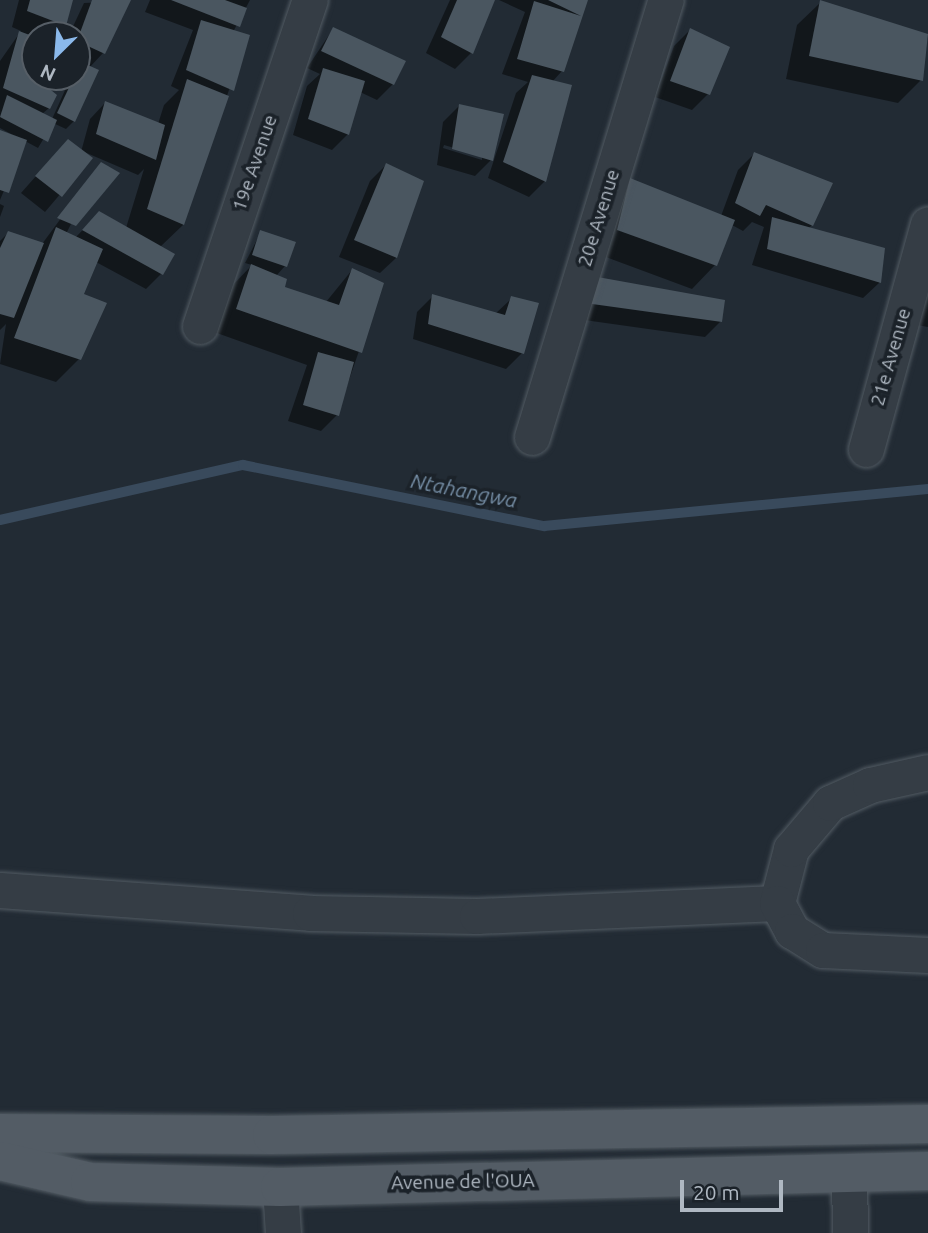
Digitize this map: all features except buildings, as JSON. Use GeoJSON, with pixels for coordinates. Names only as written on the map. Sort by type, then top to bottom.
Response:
{"type":"FeatureCollection","features":[{"type":"Feature","properties":{"kind":"main road"},"geometry":{"type":"LineString","coordinates":[[0,1133],[272,1135],[928,1124]]}},
{"type":"Feature","properties":{"kind":"main road"},"geometry":{"type":"LineString","coordinates":[[272,1135],[279,1187]]}},
{"type":"Feature","properties":{"kind":"main road","name":"Avenue de l'OUA"},"geometry":{"type":"LineString","coordinates":[[0,1161],[90,1182],[279,1187],[928,1171]]}},
{"type":"Feature","properties":{"kind":"street","name":"19e Avenue"},"geometry":{"type":"LineString","coordinates":[[200,326],[310,0]]}},
{"type":"Feature","properties":{"kind":"street","name":"20e Avenue"},"geometry":{"type":"LineString","coordinates":[[532,437],[666,0]]}},
{"type":"Feature","properties":{"kind":"street","name":"21e Avenue"},"geometry":{"type":"LineString","coordinates":[[866,449],[928,224]]}},
{"type":"Feature","properties":{"kind":"street"},"geometry":{"type":"LineString","coordinates":[[928,772],[870,785],[830,803],[791,849],[777,904],[792,931],[822,950],[928,955]]}},
{"type":"Feature","properties":{"kind":"street"},"geometry":{"type":"LineString","coordinates":[[0,890],[310,913],[477,916],[777,904]]}},
{"type":"Feature","properties":{"kind":"street"},"geometry":{"type":"LineString","coordinates":[[849,1172],[850,1233]]}},
{"type":"Feature","properties":{"kind":"street"},"geometry":{"type":"LineString","coordinates":[[279,1187],[283,1233]]}},
{"type":"Feature","properties":{"kind":"waterway","name":"Ntahangwa"},"geometry":{"type":"LineString","coordinates":[[0,520],[243,465],[544,526],[928,489]]}}]}
